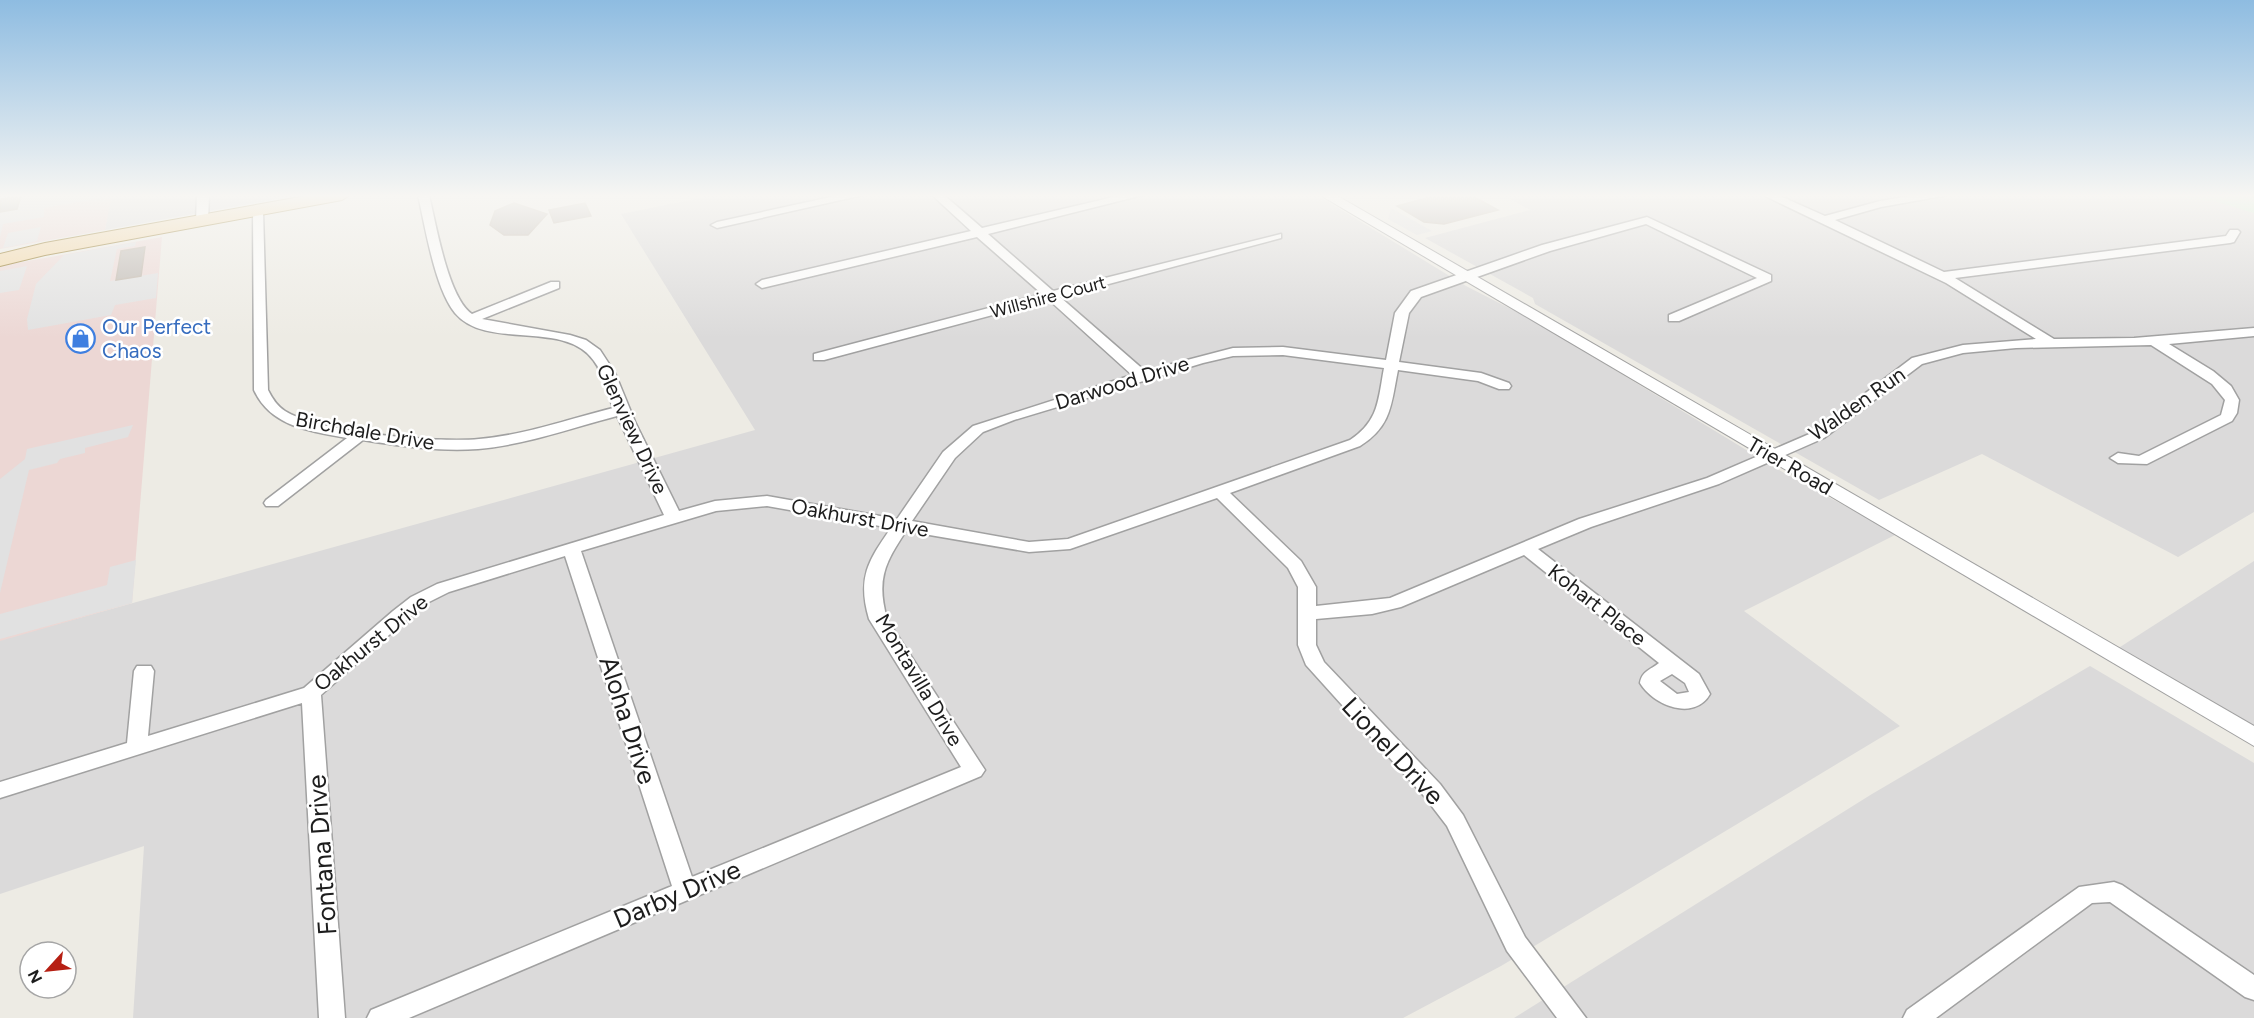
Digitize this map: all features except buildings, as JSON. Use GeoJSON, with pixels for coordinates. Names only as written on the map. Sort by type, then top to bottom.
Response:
{"type":"FeatureCollection","features":[{"type":"Feature","properties":{"kind":"main road"},"geometry":{"type":"LineString","coordinates":[[0,260],[80,243]]}},
{"type":"Feature","properties":{"kind":"main road"},"geometry":{"type":"LineString","coordinates":[[0,254],[45,249]]}},
{"type":"Feature","properties":{"kind":"street","name":"Birchdale Drive"},"geometry":{"type":"LineString","coordinates":[[257,243],[261,390],[275,410],[296,422],[360,435],[447,445],[476,444],[508,439],[621,410]]}},
{"type":"Feature","properties":{"kind":"street","name":"Glenview Drive"},"geometry":{"type":"LineString","coordinates":[[437,243],[454,299],[461,312],[493,327],[560,337],[578,343],[594,353],[603,365],[621,410],[674,518]]}},
{"type":"Feature","properties":{"kind":"street"},"geometry":{"type":"LineString","coordinates":[[762,284],[939,243]]}},
{"type":"Feature","properties":{"kind":"street"},"geometry":{"type":"LineString","coordinates":[[990,243],[1143,376]]}},
{"type":"Feature","properties":{"kind":"street","name":"Willshire Court"},"geometry":{"type":"LineString","coordinates":[[819,357],[1253,243]]}},
{"type":"Feature","properties":{"kind":"street","name":"Trier Road"},"geometry":{"type":"LineString","coordinates":[[1408,243],[2254,737]]}},
{"type":"Feature","properties":{"kind":"street","name":"Oakhurst Drive"},"geometry":{"type":"LineString","coordinates":[[0,790],[311,693],[417,601],[474,577],[715,506],[766,501],[1018,546],[1060,546],[1220,492],[1355,443],[1366,436],[1376,426],[1382,414],[1402,313],[1409,301],[1424,290],[1566,243]]}},
{"type":"Feature","properties":{"kind":"street","name":"Oakhurst Drive"},"geometry":{"type":"LineString","coordinates":[[1674,318],[1767,278],[1694,243]]}},
{"type":"Feature","properties":{"kind":"street"},"geometry":{"type":"LineString","coordinates":[[1877,243],[2009,313],[2052,344]]}},
{"type":"Feature","properties":{"kind":"street"},"geometry":{"type":"LineString","coordinates":[[1942,276],[2210,243]]}},
{"type":"Feature","properties":{"kind":"street"},"geometry":{"type":"LineString","coordinates":[[473,318],[555,285]]}},
{"type":"Feature","properties":{"kind":"street","name":"Walden Run"},"geometry":{"type":"LineString","coordinates":[[1309,613],[1372,608],[1395,603],[1585,523],[1713,481],[1828,430],[1917,361],[1931,356],[1979,347],[2155,342],[2254,332]]}},
{"type":"Feature","properties":{"kind":"street"},"geometry":{"type":"LineString","coordinates":[[2118,458],[2141,461],[2227,418],[2233,409],[2232,398],[2221,384],[2155,342]]}},
{"type":"Feature","properties":{"kind":"street","name":"Darwood Drive"},"geometry":{"type":"LineString","coordinates":[[903,526],[949,455],[978,429],[1212,356],[1253,350],[1391,364],[1481,377],[1504,386]]}},
{"type":"Feature","properties":{"kind":"street"},"geometry":{"type":"LineString","coordinates":[[272,503],[360,435]]}},
{"type":"Feature","properties":{"kind":"street","name":"Lionel Drive"},"geometry":{"type":"LineString","coordinates":[[1220,492],[1295,565],[1307,587],[1309,613],[1306,627],[1307,645],[1316,665],[1432,790],[1455,821],[1516,944],[1551,993],[1573,1018]]}},
{"type":"Feature","properties":{"kind":"street","name":"Montavilla Drive"},"geometry":{"type":"LineString","coordinates":[[903,526],[872,573],[873,603],[878,619],[974,770]]}},
{"type":"Feature","properties":{"kind":"street","name":"Aloha Drive"},"geometry":{"type":"LineString","coordinates":[[571,548],[685,891]]}},
{"type":"Feature","properties":{"kind":"street","name":"Kohart Place"},"geometry":{"type":"LineString","coordinates":[[1525,548],[1670,662]]}},
{"type":"Feature","properties":{"kind":"street"},"geometry":{"type":"LineString","coordinates":[[137,746],[144,671]]}},
{"type":"Feature","properties":{"kind":"street","name":"Fontana Drive"},"geometry":{"type":"LineString","coordinates":[[311,693],[332,1018]]}},
{"type":"Feature","properties":{"kind":"street","name":"Darby Drive"},"geometry":{"type":"LineString","coordinates":[[380,1018],[974,770]]}},
{"type":"Feature","properties":{"kind":"street"},"geometry":{"type":"LineString","coordinates":[[1916,1018],[2087,894],[2114,892],[2254,989]]}},
{"type":"Feature","properties":{"kind":"shaded area"},"geometry":{"type":"Polygon","coordinates":[[[0,243],[36,243],[0,249],[0,243]]]}},
{"type":"Feature","properties":{"kind":"shaded area"},"geometry":{"type":"Polygon","coordinates":[[[5,243],[30,243],[3,248],[5,243]]]}},
{"type":"Feature","properties":{"kind":"shaded area"},"geometry":{"type":"Polygon","coordinates":[[[131,243],[162,243],[132,603],[0,641],[0,266],[131,243]]]}},
{"type":"Feature","properties":{"kind":"shaded area"},"geometry":{"type":"Polygon","coordinates":[[[136,243],[135,246],[117,249],[110,281],[158,273],[156,298],[115,305],[111,315],[28,330],[27,319],[36,284],[64,255],[136,243]]]}},
{"type":"Feature","properties":{"kind":"shaded area"},"geometry":{"type":"Polygon","coordinates":[[[639,243],[1395,243],[1466,286],[1536,322],[1784,473],[1897,534],[1744,611],[1900,726],[1501,966],[1403,1018],[133,1018],[144,846],[0,894],[0,640],[755,430],[639,243]]]}},
{"type":"Feature","properties":{"kind":"shaded area"},"geometry":{"type":"Polygon","coordinates":[[[1433,243],[2254,243],[2254,512],[2178,557],[1982,454],[1879,500],[1535,304],[1533,298],[1433,243]]]}},
{"type":"Feature","properties":{"kind":"shaded area"},"geometry":{"type":"Polygon","coordinates":[[[27,266],[19,290],[0,293],[0,271],[27,266]]]}},
{"type":"Feature","properties":{"kind":"shaded area"},"geometry":{"type":"Polygon","coordinates":[[[133,425],[128,437],[85,448],[85,453],[29,470],[0,593],[0,479],[25,459],[27,449],[133,425]]]}},
{"type":"Feature","properties":{"kind":"shaded area"},"geometry":{"type":"Polygon","coordinates":[[[136,560],[132,603],[0,639],[0,614],[107,585],[110,567],[136,560]]]}},
{"type":"Feature","properties":{"kind":"shaded area"},"geometry":{"type":"Polygon","coordinates":[[[2254,561],[2254,728],[2117,649],[2254,561]]]}},
{"type":"Feature","properties":{"kind":"shaded area"},"geometry":{"type":"Polygon","coordinates":[[[2090,666],[2254,763],[2254,1018],[1514,1018],[1872,794],[2090,666]]]}},
{"type":"Feature","properties":{"kind":"place","name":"Our Perfect Chaos"},"geometry":{"type":"Point","coordinates":[81,339]}}]}
